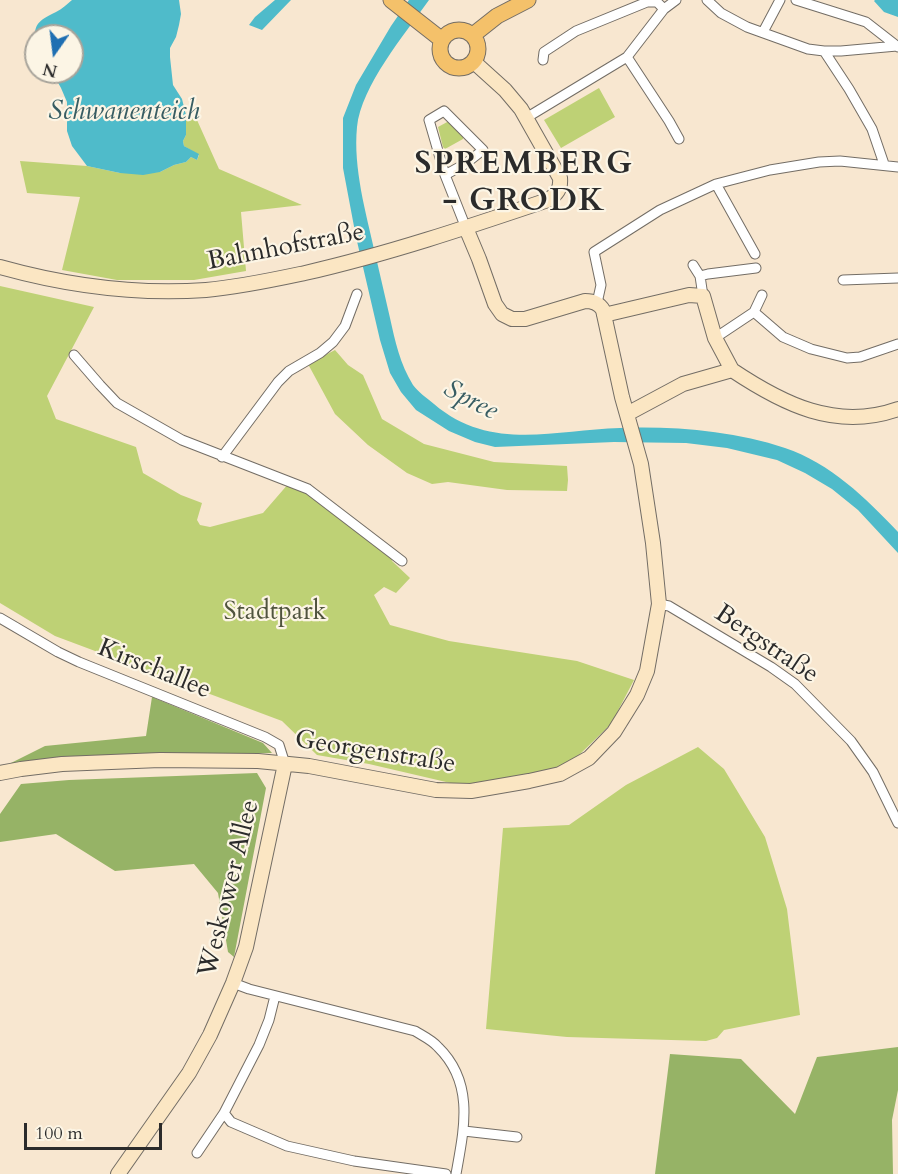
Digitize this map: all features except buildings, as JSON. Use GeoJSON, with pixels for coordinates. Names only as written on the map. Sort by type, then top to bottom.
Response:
{"type":"FeatureCollection","features":[{"type":"Feature","properties":{"kind":"main road"},"geometry":{"type":"LineString","coordinates":[[473,35],[497,16],[528,0]]}},
{"type":"Feature","properties":{"kind":"main road"},"geometry":{"type":"LineString","coordinates":[[392,1],[442,39]]}},
{"type":"Feature","properties":{"kind":"main road"},"geometry":{"type":"LineString","coordinates":[[456,29],[473,35],[477,40],[479,51],[474,62],[464,68],[451,67],[446,63],[440,52],[442,39],[456,29]]}},
{"type":"Feature","properties":{"kind":"main road"},"geometry":{"type":"LineString","coordinates":[[474,62],[505,90],[526,118]]}},
{"type":"Feature","properties":{"kind":"main road","name":"Bahnhofstraße"},"geometry":{"type":"LineString","coordinates":[[0,267],[86,286],[156,291],[207,290],[259,283],[335,266],[400,248],[548,200],[559,185],[526,118]]}},
{"type":"Feature","properties":{"kind":"main road"},"geometry":{"type":"LineString","coordinates":[[466,228],[498,309],[512,319],[525,319],[592,301],[601,309],[689,295],[703,296],[715,338],[732,370],[747,379],[790,402],[826,415],[854,418],[898,409]]}},
{"type":"Feature","properties":{"kind":"main road","name":"Georgenstraße"},"geometry":{"type":"LineString","coordinates":[[0,773],[62,764],[160,760],[258,761],[336,771],[436,790],[471,791],[560,774],[589,758],[614,732],[638,694],[647,671],[659,604],[653,543],[641,464],[622,398],[601,309]]}},
{"type":"Feature","properties":{"kind":"main road"},"geometry":{"type":"LineString","coordinates":[[628,418],[683,384],[732,370]]}},
{"type":"Feature","properties":{"kind":"main road","name":"Weskower Allee"},"geometry":{"type":"LineString","coordinates":[[117,1174],[189,1073],[210,1035],[233,983],[246,947],[285,764]]}},
{"type":"Feature","properties":{"kind":"street"},"geometry":{"type":"LineString","coordinates":[[526,118],[627,57],[664,9],[676,0]]}},
{"type":"Feature","properties":{"kind":"street"},"geometry":{"type":"LineString","coordinates":[[707,0],[721,13],[747,27],[808,49],[841,51],[897,46]]}},
{"type":"Feature","properties":{"kind":"street"},"geometry":{"type":"LineString","coordinates":[[763,32],[780,0]]}},
{"type":"Feature","properties":{"kind":"street"},"geometry":{"type":"LineString","coordinates":[[796,0],[867,22],[897,46]]}},
{"type":"Feature","properties":{"kind":"street"},"geometry":{"type":"LineString","coordinates":[[543,60],[544,52],[576,31],[647,2],[657,2],[664,9]]}},
{"type":"Feature","properties":{"kind":"street"},"geometry":{"type":"LineString","coordinates":[[824,51],[872,129],[884,164]]}},
{"type":"Feature","properties":{"kind":"street"},"geometry":{"type":"LineString","coordinates":[[627,57],[679,139]]}},
{"type":"Feature","properties":{"kind":"street"},"geometry":{"type":"LineString","coordinates":[[445,175],[465,164],[483,150],[444,111],[429,120],[445,175],[466,228]]}},
{"type":"Feature","properties":{"kind":"street"},"geometry":{"type":"LineString","coordinates":[[601,309],[600,285],[594,252],[660,210],[716,184],[770,170],[840,161],[898,167]]}},
{"type":"Feature","properties":{"kind":"street"},"geometry":{"type":"LineString","coordinates":[[716,184],[755,254]]}},
{"type":"Feature","properties":{"kind":"street"},"geometry":{"type":"LineString","coordinates":[[693,265],[700,276],[703,296]]}},
{"type":"Feature","properties":{"kind":"street"},"geometry":{"type":"LineString","coordinates":[[700,276],[756,268]]}},
{"type":"Feature","properties":{"kind":"street"},"geometry":{"type":"LineString","coordinates":[[843,280],[898,278]]}},
{"type":"Feature","properties":{"kind":"street"},"geometry":{"type":"LineString","coordinates":[[222,457],[284,376],[333,342],[345,326],[357,294]]}},
{"type":"Feature","properties":{"kind":"street"},"geometry":{"type":"LineString","coordinates":[[715,338],[754,312],[762,295]]}},
{"type":"Feature","properties":{"kind":"street"},"geometry":{"type":"LineString","coordinates":[[754,312],[783,337],[811,349],[846,358],[860,357],[898,344]]}},
{"type":"Feature","properties":{"kind":"street"},"geometry":{"type":"LineString","coordinates":[[74,355],[117,403],[182,440],[308,489],[402,561]]}},
{"type":"Feature","properties":{"kind":"street","name":"Bergstraße"},"geometry":{"type":"LineString","coordinates":[[659,604],[669,606],[771,667],[795,684],[851,741],[873,772],[898,823]]}},
{"type":"Feature","properties":{"kind":"street","name":"Kirschallee"},"geometry":{"type":"LineString","coordinates":[[0,618],[79,662],[265,737],[279,745],[285,764]]}},
{"type":"Feature","properties":{"kind":"street"},"geometry":{"type":"LineString","coordinates":[[233,983],[275,996],[415,1031],[438,1046],[457,1070],[464,1097],[464,1131],[456,1174]]}},
{"type":"Feature","properties":{"kind":"street"},"geometry":{"type":"LineString","coordinates":[[197,1153],[224,1113],[259,1045],[275,996]]}},
{"type":"Feature","properties":{"kind":"street"},"geometry":{"type":"LineString","coordinates":[[224,1113],[231,1122],[287,1146],[354,1161],[446,1174]]}},
{"type":"Feature","properties":{"kind":"street"},"geometry":{"type":"LineString","coordinates":[[464,1131],[517,1137]]}},
{"type":"Feature","properties":{"kind":"green space"},"geometry":{"type":"Polygon","coordinates":[[[599,88],[615,117],[561,148],[544,120],[599,88]]]}},
{"type":"Feature","properties":{"kind":"green space"},"geometry":{"type":"Polygon","coordinates":[[[186,115],[197,120],[219,169],[302,205],[241,212],[246,271],[194,280],[117,280],[62,270],[80,197],[27,193],[20,161],[87,166],[120,173],[160,172],[186,162],[191,157],[197,160],[199,155],[184,146],[186,115]]]}},
{"type":"Feature","properties":{"kind":"green space"},"geometry":{"type":"Polygon","coordinates":[[[449,121],[463,135],[463,139],[445,149],[438,127],[449,121]]]}},
{"type":"Feature","properties":{"kind":"green space","name":"Stadtpark"},"geometry":{"type":"Polygon","coordinates":[[[0,286],[94,307],[47,396],[56,419],[136,447],[143,473],[181,495],[202,503],[197,520],[200,525],[210,527],[263,513],[289,483],[308,490],[391,555],[392,561],[410,578],[396,593],[384,587],[374,595],[390,625],[449,641],[577,661],[634,680],[611,724],[580,754],[559,769],[487,785],[459,785],[369,764],[317,755],[282,721],[55,636],[0,603],[0,286]]]}},
{"type":"Feature","properties":{"kind":"green space"},"geometry":{"type":"Polygon","coordinates":[[[335,350],[348,365],[363,375],[382,419],[424,444],[494,462],[567,466],[567,491],[507,490],[448,482],[432,484],[407,473],[368,445],[335,414],[308,364],[335,350]]]}},
{"type":"Feature","properties":{"kind":"green space"},"geometry":{"type":"Polygon","coordinates":[[[152,697],[263,743],[272,753],[60,757],[5,766],[45,746],[146,736],[152,697]]]}},
{"type":"Feature","properties":{"kind":"green space"},"geometry":{"type":"Polygon","coordinates":[[[698,747],[724,769],[765,837],[787,909],[800,1015],[724,1030],[717,1038],[706,1041],[567,1037],[486,1029],[503,828],[569,825],[626,785],[698,747]]]}},
{"type":"Feature","properties":{"kind":"green space"},"geometry":{"type":"Polygon","coordinates":[[[257,773],[266,788],[234,957],[228,952],[218,893],[194,864],[115,871],[56,834],[0,842],[0,814],[21,784],[257,773]]]}},
{"type":"Feature","properties":{"kind":"green space"},"geometry":{"type":"Polygon","coordinates":[[[898,1047],[898,1090],[892,1120],[893,1174],[655,1174],[670,1054],[741,1059],[795,1114],[817,1057],[898,1047]]]}},
{"type":"Feature","properties":{"kind":"water","name":"Schwanenteich"},"geometry":{"type":"Polygon","coordinates":[[[72,0],[179,0],[181,14],[179,25],[170,48],[173,85],[182,99],[186,115],[184,146],[199,154],[197,160],[191,157],[186,162],[160,172],[143,175],[87,166],[72,146],[67,131],[67,102],[59,84],[84,84],[84,24],[38,24],[72,0]]]}},
{"type":"Feature","properties":{"kind":"water"},"geometry":{"type":"Polygon","coordinates":[[[275,0],[291,0],[262,30],[249,25],[255,17],[275,0]]]}},
{"type":"Feature","properties":{"kind":"water"},"geometry":{"type":"Polygon","coordinates":[[[409,0],[429,0],[375,78],[360,111],[356,143],[361,190],[398,352],[415,388],[455,419],[477,428],[500,433],[523,435],[620,428],[682,429],[745,437],[785,448],[832,472],[860,494],[898,532],[898,553],[858,510],[832,489],[777,460],[727,448],[686,443],[614,442],[495,447],[475,442],[449,431],[416,410],[401,392],[390,373],[380,340],[356,237],[343,168],[343,118],[356,85],[409,0]]]}},
{"type":"Feature","properties":{"kind":"water"},"geometry":{"type":"Polygon","coordinates":[[[875,0],[898,0],[898,17],[884,12],[875,0]]]}},
{"type":"Feature","properties":{"kind":"district","name":"SPREMBERG - GRODK"},"geometry":{"type":"Point","coordinates":[524,184]}},
{"type":"Feature","properties":{"kind":"water label","name":"Spree"},"geometry":{"type":"Point","coordinates":[470,401]}}]}
